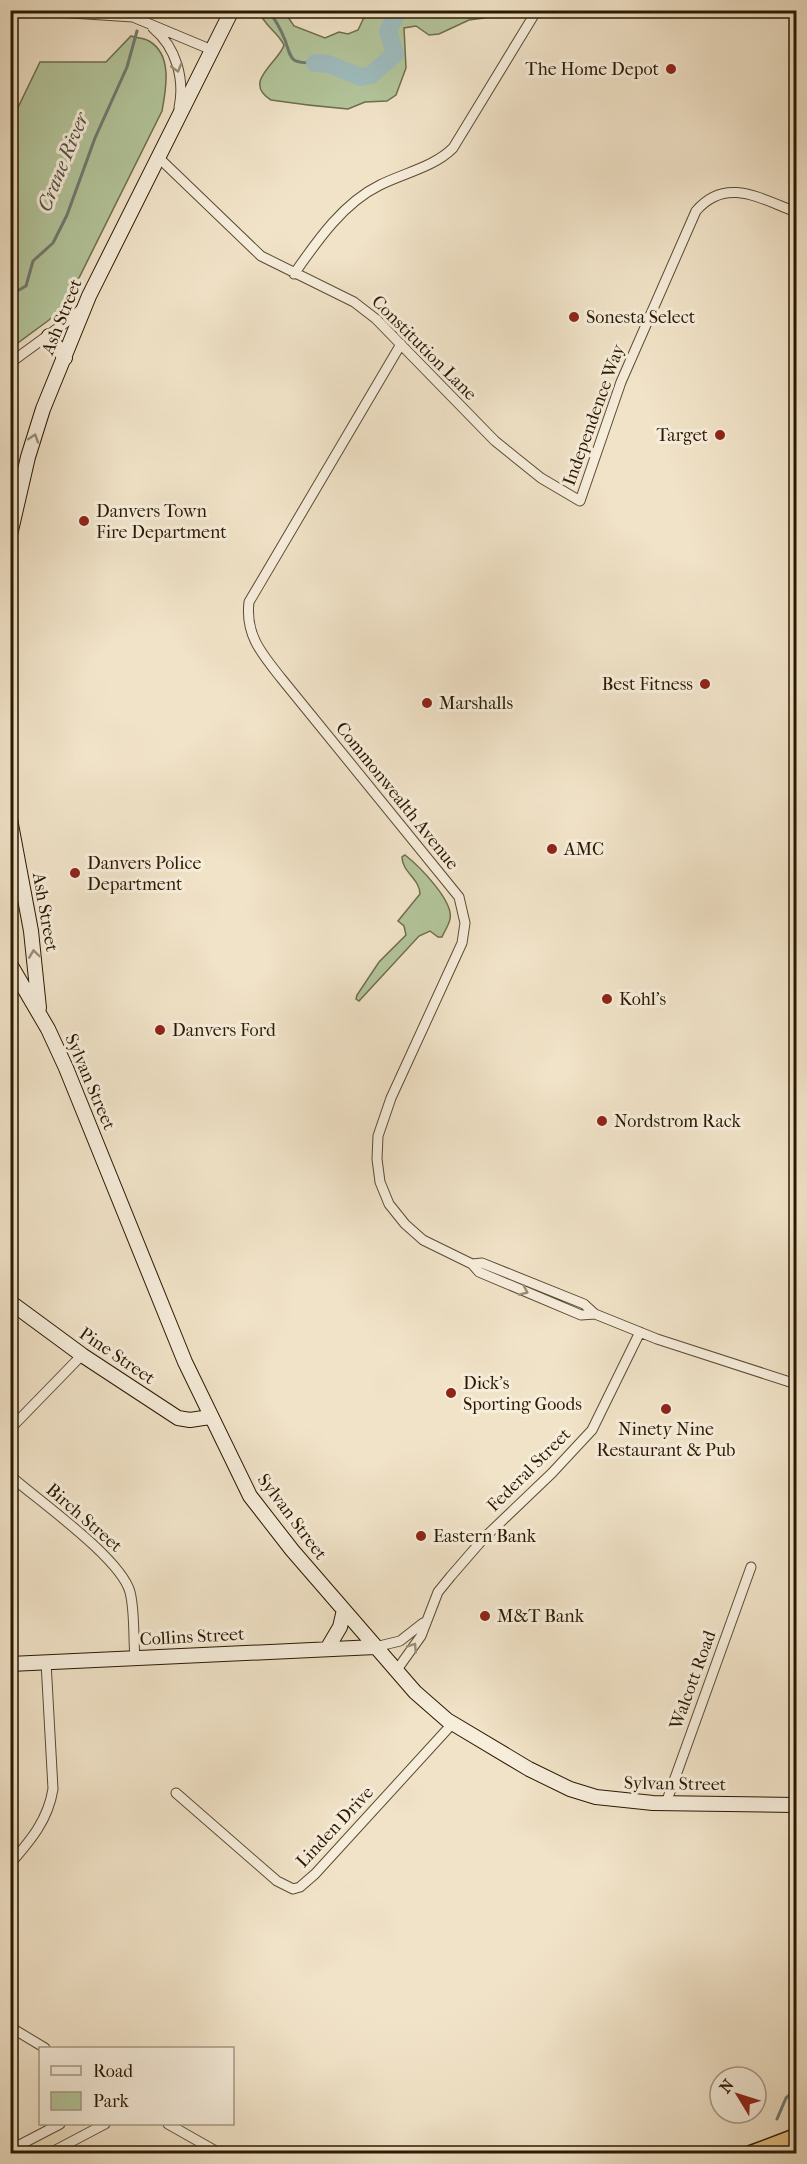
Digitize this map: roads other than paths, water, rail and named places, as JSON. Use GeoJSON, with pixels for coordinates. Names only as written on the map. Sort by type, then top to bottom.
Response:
{"type":"FeatureCollection","features":[{"type":"Feature","properties":{"kind":"highway"},"geometry":{"type":"LineString","coordinates":[[751,2154],[796,2137]]}},
{"type":"Feature","properties":{"kind":"main road","name":"Ash Street"},"geometry":{"type":"LineString","coordinates":[[10,535],[28,457],[44,409],[89,296],[232,10]]}},
{"type":"Feature","properties":{"kind":"main road"},"geometry":{"type":"LineString","coordinates":[[49,336],[65,358]]}},
{"type":"Feature","properties":{"kind":"main road","name":"Ash Street"},"geometry":{"type":"LineString","coordinates":[[10,819],[34,952],[39,1013]]}},
{"type":"Feature","properties":{"kind":"main road","name":"Sylvan Street"},"geometry":{"type":"LineString","coordinates":[[10,964],[39,1013],[66,1068],[210,1416],[250,1496],[396,1671],[453,1724],[540,1776],[570,1789],[621,1802],[796,1805]]}},
{"type":"Feature","properties":{"kind":"main road","name":"Pine Street"},"geometry":{"type":"LineString","coordinates":[[10,1302],[81,1355],[178,1418],[190,1420],[210,1416]]}},
{"type":"Feature","properties":{"kind":"main road"},"geometry":{"type":"LineString","coordinates":[[327,1649],[340,1627],[344,1610]]}},
{"type":"Feature","properties":{"kind":"main road","name":"Collins Street"},"geometry":{"type":"LineString","coordinates":[[10,1664],[375,1647]]}},
{"type":"Feature","properties":{"kind":"street"},"geometry":{"type":"LineString","coordinates":[[25,10],[119,14],[147,22],[212,50]]}},
{"type":"Feature","properties":{"kind":"street"},"geometry":{"type":"LineString","coordinates":[[294,274],[328,228],[355,203],[378,186],[439,160],[453,148],[537,10]]}},
{"type":"Feature","properties":{"kind":"street","name":"Ash Street"},"geometry":{"type":"LineString","coordinates":[[147,22],[168,45],[179,74],[182,89],[175,123]]}},
{"type":"Feature","properties":{"kind":"street","name":"Constitution Lane"},"geometry":{"type":"LineString","coordinates":[[158,157],[237,236],[261,256],[354,302],[401,344],[495,441],[541,478],[580,501]]}},
{"type":"Feature","properties":{"kind":"street","name":"Independence Way"},"geometry":{"type":"LineString","coordinates":[[580,501],[621,382],[685,231],[696,211],[705,200],[716,195],[742,192],[796,212]]}},
{"type":"Feature","properties":{"kind":"street"},"geometry":{"type":"LineString","coordinates":[[10,363],[73,317],[89,296]]}},
{"type":"Feature","properties":{"kind":"street","name":"Commonwealth Avenue"},"geometry":{"type":"LineString","coordinates":[[401,344],[249,602],[247,617],[257,647],[459,897],[465,923],[462,942],[391,1098],[378,1136],[377,1160],[380,1182],[389,1204],[405,1224],[423,1240],[472,1264],[482,1263],[584,1304],[595,1314],[640,1332],[796,1384]]}},
{"type":"Feature","properties":{"kind":"street","name":"Federal Street"},"geometry":{"type":"LineString","coordinates":[[396,1671],[421,1636],[438,1592],[464,1560],[592,1430],[640,1332]]}},
{"type":"Feature","properties":{"kind":"street"},"geometry":{"type":"LineString","coordinates":[[10,1429],[81,1355]]}},
{"type":"Feature","properties":{"kind":"street","name":"Birch Street"},"geometry":{"type":"LineString","coordinates":[[14,1479],[106,1558],[122,1575],[131,1601],[135,1657]]}},
{"type":"Feature","properties":{"kind":"street","name":"Walcott Road"},"geometry":{"type":"LineString","coordinates":[[666,1803],[751,1567]]}},
{"type":"Feature","properties":{"kind":"street","name":"Federal Street"},"geometry":{"type":"LineString","coordinates":[[375,1647],[400,1641],[425,1621]]}},
{"type":"Feature","properties":{"kind":"street"},"geometry":{"type":"LineString","coordinates":[[10,1864],[33,1837],[50,1807],[53,1789],[46,1662]]}},
{"type":"Feature","properties":{"kind":"street","name":"Linden Drive"},"geometry":{"type":"LineString","coordinates":[[176,1793],[277,1881],[293,1889],[300,1887],[315,1875],[453,1724]]}},
{"type":"Feature","properties":{"kind":"street"},"geometry":{"type":"LineString","coordinates":[[10,2027],[42,2047]]}},
{"type":"Feature","properties":{"kind":"street"},"geometry":{"type":"LineString","coordinates":[[10,2150],[58,2125]]}},
{"type":"Feature","properties":{"kind":"street"},"geometry":{"type":"LineString","coordinates":[[48,2154],[103,2125]]}},
{"type":"Feature","properties":{"kind":"street"},"geometry":{"type":"LineString","coordinates":[[170,2125],[221,2154]]}},
{"type":"Feature","properties":{"kind":"waterway","name":"Crane River"},"geometry":{"type":"LineString","coordinates":[[268,10],[280,28],[291,57],[296,61],[315,63]]}},
{"type":"Feature","properties":{"kind":"waterway","name":"Crane River"},"geometry":{"type":"LineString","coordinates":[[315,63],[328,64],[361,77],[371,75],[395,54],[388,31],[396,15],[395,10]]}},
{"type":"Feature","properties":{"kind":"waterway","name":"Crane River"},"geometry":{"type":"LineString","coordinates":[[10,295],[26,286],[33,261],[53,243],[67,215],[95,138],[127,67],[137,31]]}},
{"type":"Feature","properties":{"kind":"waterway"},"geometry":{"type":"LineString","coordinates":[[777,2119],[786,2098],[796,2090]]}},
{"type":"Feature","properties":{"kind":"place","name":"The Home Depot"},"geometry":{"type":"Point","coordinates":[671,69]}},
{"type":"Feature","properties":{"kind":"place","name":"Sonesta Select"},"geometry":{"type":"Point","coordinates":[574,317]}},
{"type":"Feature","properties":{"kind":"place","name":"Target"},"geometry":{"type":"Point","coordinates":[720,435]}},
{"type":"Feature","properties":{"kind":"place","name":"Danvers Town Fire Department"},"geometry":{"type":"Point","coordinates":[84,521]}},
{"type":"Feature","properties":{"kind":"place","name":"Best Fitness"},"geometry":{"type":"Point","coordinates":[705,684]}},
{"type":"Feature","properties":{"kind":"place","name":"Marshalls"},"geometry":{"type":"Point","coordinates":[427,703]}},
{"type":"Feature","properties":{"kind":"place","name":"AMC"},"geometry":{"type":"Point","coordinates":[552,849]}},
{"type":"Feature","properties":{"kind":"place","name":"Danvers Police Department"},"geometry":{"type":"Point","coordinates":[75,873]}},
{"type":"Feature","properties":{"kind":"place","name":"Kohl's"},"geometry":{"type":"Point","coordinates":[607,999]}},
{"type":"Feature","properties":{"kind":"place","name":"Danvers Ford"},"geometry":{"type":"Point","coordinates":[160,1030]}},
{"type":"Feature","properties":{"kind":"place","name":"Nordstrom Rack"},"geometry":{"type":"Point","coordinates":[602,1121]}},
{"type":"Feature","properties":{"kind":"place","name":"Dick's Sporting Goods"},"geometry":{"type":"Point","coordinates":[451,1393]}},
{"type":"Feature","properties":{"kind":"place","name":"Ninety Nine Restaurant & Pub"},"geometry":{"type":"Point","coordinates":[666,1409]}},
{"type":"Feature","properties":{"kind":"place","name":"Eastern Bank"},"geometry":{"type":"Point","coordinates":[421,1536]}},
{"type":"Feature","properties":{"kind":"place","name":"M&T Bank"},"geometry":{"type":"Point","coordinates":[485,1616]}}]}
